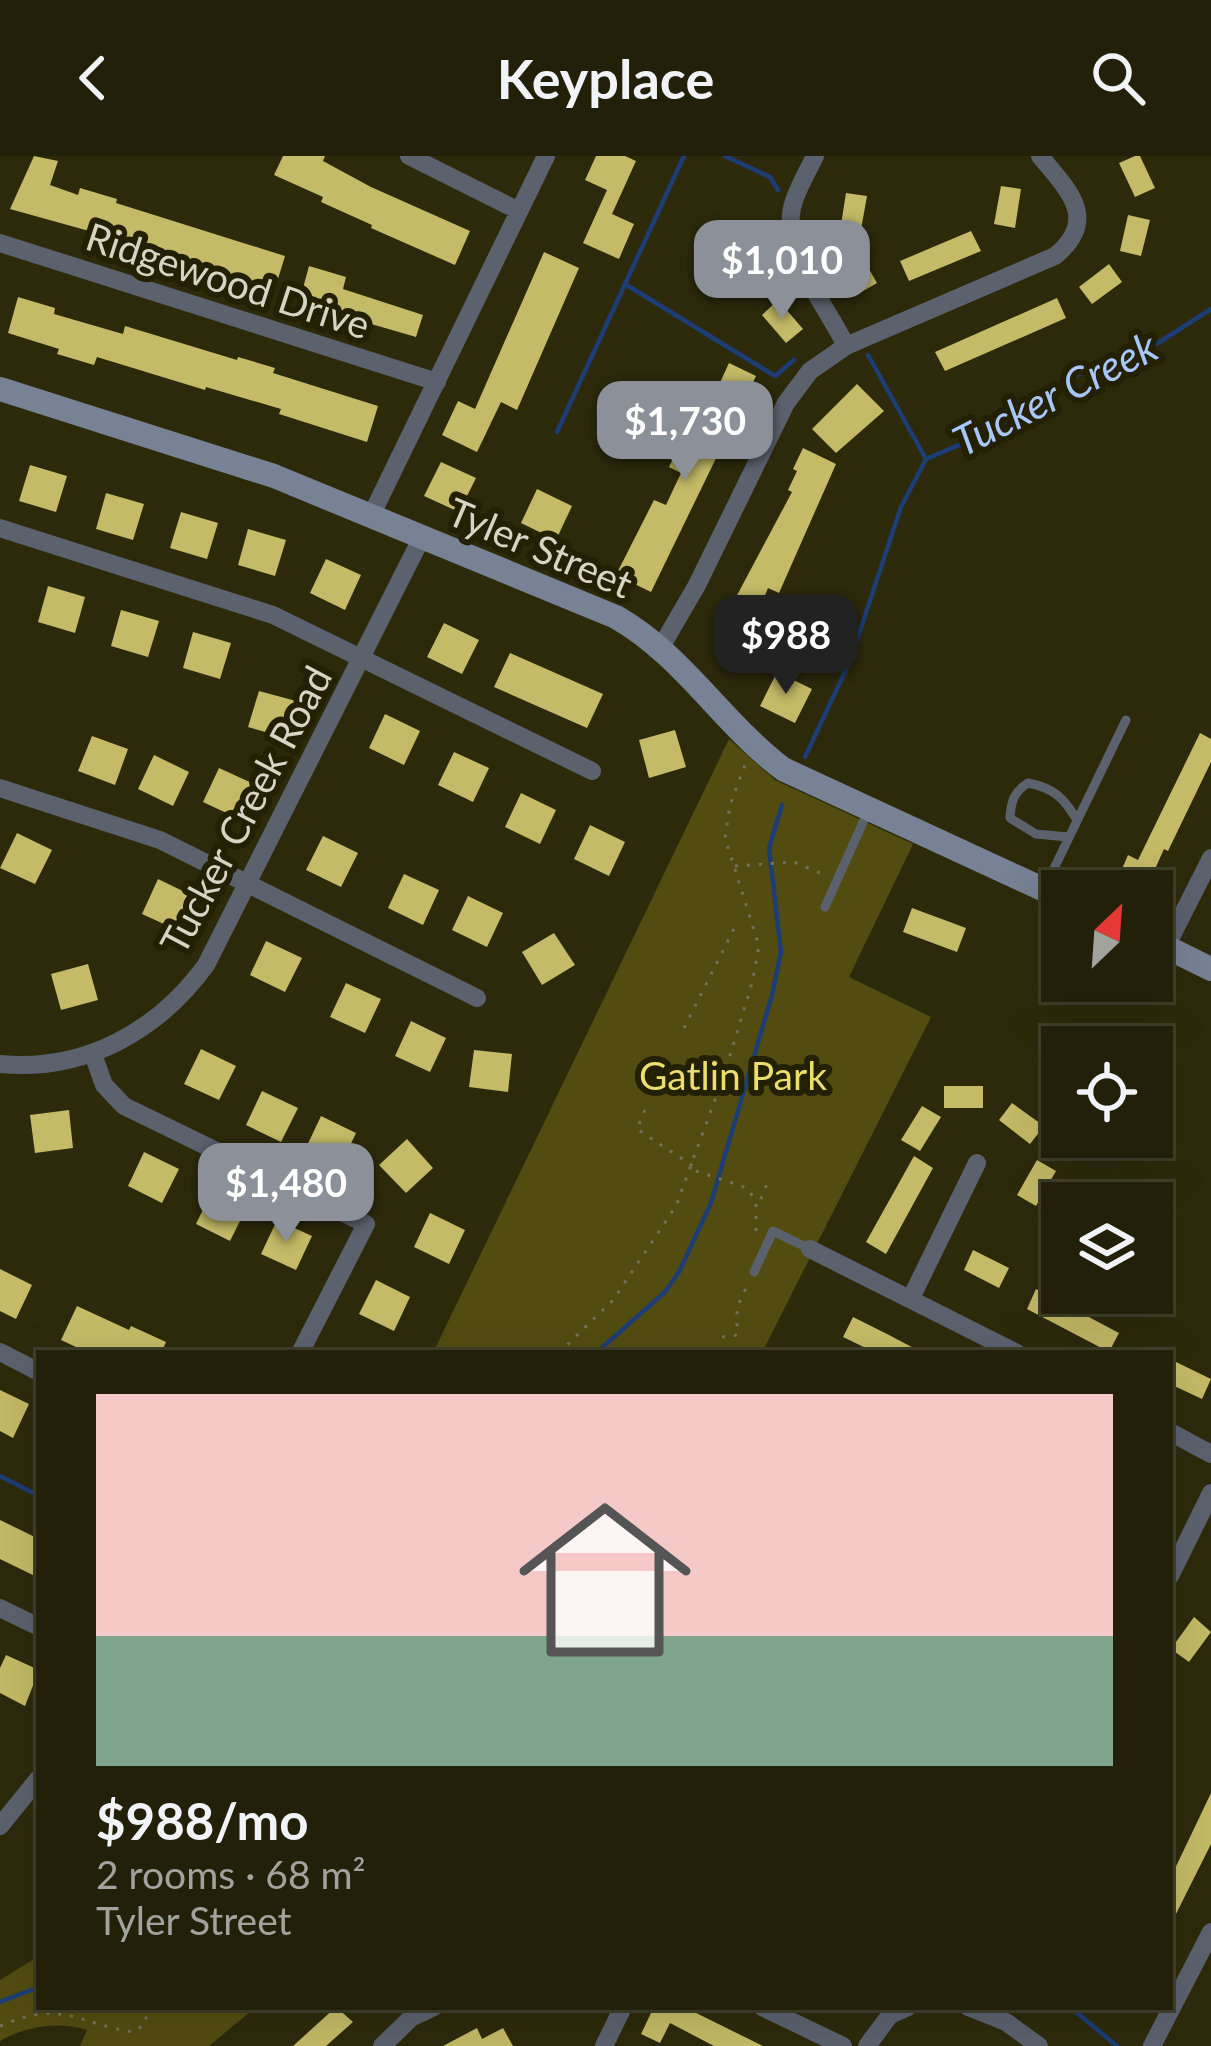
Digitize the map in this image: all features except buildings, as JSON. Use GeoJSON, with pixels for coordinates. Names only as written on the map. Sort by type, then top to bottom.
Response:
{"type":"FeatureCollection","features":[{"type":"Feature","properties":{"kind":"street"},"geometry":{"type":"LineString","coordinates":[[409,156],[519,211]]}},
{"type":"Feature","properties":{"kind":"street"},"geometry":{"type":"LineString","coordinates":[[371,516],[546,156]]}},
{"type":"Feature","properties":{"kind":"street"},"geometry":{"type":"LineString","coordinates":[[815,156],[795,197],[790,226],[797,254],[846,346]]}},
{"type":"Feature","properties":{"kind":"street"},"geometry":{"type":"LineString","coordinates":[[662,646],[796,387],[826,357],[1055,256],[1068,245],[1078,219],[1076,205],[1040,156]]}},
{"type":"Feature","properties":{"kind":"street","name":"Ridgewood Drive"},"geometry":{"type":"LineString","coordinates":[[0,243],[437,382]]}},
{"type":"Feature","properties":{"kind":"street","name":"Tyler Street"},"geometry":{"type":"LineString","coordinates":[[0,389],[221,458],[616,617],[662,646],[764,755],[783,769],[1041,888]]}},
{"type":"Feature","properties":{"kind":"street"},"geometry":{"type":"LineString","coordinates":[[0,528],[273,615],[592,771]]}},
{"type":"Feature","properties":{"kind":"street","name":"Tucker Creek Road"},"geometry":{"type":"LineString","coordinates":[[0,1064],[46,1065],[93,1054],[146,1025],[191,986],[248,884],[422,537]]}},
{"type":"Feature","properties":{"kind":"street"},"geometry":{"type":"LineString","coordinates":[[0,788],[136,830],[477,998]]}},
{"type":"Feature","properties":{"kind":"street"},"geometry":{"type":"LineString","coordinates":[[1173,921],[1211,858]]}},
{"type":"Feature","properties":{"kind":"street"},"geometry":{"type":"LineString","coordinates":[[1173,951],[1211,969]]}},
{"type":"Feature","properties":{"kind":"street"},"geometry":{"type":"LineString","coordinates":[[93,1054],[104,1085],[124,1106],[366,1224],[302,1350]]}},
{"type":"Feature","properties":{"kind":"street"},"geometry":{"type":"LineString","coordinates":[[911,1298],[977,1163]]}},
{"type":"Feature","properties":{"kind":"street"},"geometry":{"type":"LineString","coordinates":[[810,1249],[1012,1350]]}},
{"type":"Feature","properties":{"kind":"street"},"geometry":{"type":"LineString","coordinates":[[0,1352],[36,1370]]}},
{"type":"Feature","properties":{"kind":"street"},"geometry":{"type":"LineString","coordinates":[[1173,1434],[1211,1454]]}},
{"type":"Feature","properties":{"kind":"street"},"geometry":{"type":"LineString","coordinates":[[1173,1571],[1206,1520],[1211,1493]]}},
{"type":"Feature","properties":{"kind":"street"},"geometry":{"type":"LineString","coordinates":[[0,1608],[36,1626]]}},
{"type":"Feature","properties":{"kind":"street"},"geometry":{"type":"LineString","coordinates":[[0,1826],[36,1782]]}},
{"type":"Feature","properties":{"kind":"street"},"geometry":{"type":"LineString","coordinates":[[1173,2005],[1211,1932]]}},
{"type":"Feature","properties":{"kind":"street"},"geometry":{"type":"LineString","coordinates":[[382,2046],[411,2018],[428,2010]]}},
{"type":"Feature","properties":{"kind":"street"},"geometry":{"type":"LineString","coordinates":[[604,2046],[622,2010]]}},
{"type":"Feature","properties":{"kind":"street"},"geometry":{"type":"LineString","coordinates":[[768,2010],[843,2046]]}},
{"type":"Feature","properties":{"kind":"street"},"geometry":{"type":"LineString","coordinates":[[867,2046],[890,2014],[900,2010]]}},
{"type":"Feature","properties":{"kind":"street"},"geometry":{"type":"LineString","coordinates":[[976,2010],[1006,2022],[1040,2046]]}},
{"type":"Feature","properties":{"kind":"street"},"geometry":{"type":"LineString","coordinates":[[1152,2046],[1171,2010]]}},
{"type":"Feature","properties":{"kind":"lane"},"geometry":{"type":"LineString","coordinates":[[1059,870],[1068,837],[1126,720]]}},
{"type":"Feature","properties":{"kind":"lane"},"geometry":{"type":"LineString","coordinates":[[1068,837],[1036,834],[1010,818],[1017,790],[1028,783],[1048,787],[1065,800],[1077,820]]}},
{"type":"Feature","properties":{"kind":"lane"},"geometry":{"type":"LineString","coordinates":[[826,908],[869,809]]}},
{"type":"Feature","properties":{"kind":"lane"},"geometry":{"type":"LineString","coordinates":[[754,1272],[773,1231],[810,1249]]}},
{"type":"Feature","properties":{"kind":"path"},"geometry":{"type":"LineString","coordinates":[[562,1350],[624,1286],[676,1207],[693,1168],[758,958],[757,933],[725,838],[747,761]]}},
{"type":"Feature","properties":{"kind":"path"},"geometry":{"type":"LineString","coordinates":[[734,866],[786,861],[815,871]]}},
{"type":"Feature","properties":{"kind":"path"},"geometry":{"type":"LineString","coordinates":[[685,1028],[736,925]]}},
{"type":"Feature","properties":{"kind":"path"},"geometry":{"type":"LineString","coordinates":[[645,1109],[637,1130],[693,1168],[747,1188],[756,1202],[754,1230],[770,1238]]}},
{"type":"Feature","properties":{"kind":"path"},"geometry":{"type":"LineString","coordinates":[[756,1202],[769,1179]]}},
{"type":"Feature","properties":{"kind":"path"},"geometry":{"type":"LineString","coordinates":[[722,1337],[737,1336],[737,1307],[747,1286]]}},
{"type":"Feature","properties":{"kind":"path"},"geometry":{"type":"LineString","coordinates":[[0,2026],[28,2016],[63,2013],[133,2032],[145,2024],[147,2010]]}},
{"type":"Feature","properties":{"kind":"green space","name":"Gatlin Park"},"geometry":{"type":"Polygon","coordinates":[[[729,739],[775,780],[913,844],[849,977],[931,1017],[764,1350],[434,1350],[729,739]]]}},
{"type":"Feature","properties":{"kind":"green space"},"geometry":{"type":"Polygon","coordinates":[[[36,1958],[36,2010],[252,2010],[209,2046],[80,2046],[87,2030],[65,2026],[32,2029],[0,2041],[0,1980],[36,1958]]]}},
{"type":"Feature","properties":{"kind":"waterway"},"geometry":{"type":"LineString","coordinates":[[557,432],[684,156]]}},
{"type":"Feature","properties":{"kind":"waterway"},"geometry":{"type":"LineString","coordinates":[[725,156],[770,177],[778,190]]}},
{"type":"Feature","properties":{"kind":"waterway"},"geometry":{"type":"LineString","coordinates":[[625,284],[775,376],[794,360]]}},
{"type":"Feature","properties":{"kind":"waterway","name":"Tucker Creek"},"geometry":{"type":"LineString","coordinates":[[805,757],[850,661],[901,507],[926,459],[1011,423],[1083,371],[1158,343],[1211,309]]}},
{"type":"Feature","properties":{"kind":"waterway"},"geometry":{"type":"LineString","coordinates":[[868,355],[926,459]]}},
{"type":"Feature","properties":{"kind":"waterway","name":"Tucker Creek"},"geometry":{"type":"LineString","coordinates":[[599,1350],[665,1292],[711,1203],[781,952],[769,848],[782,805]]}},
{"type":"Feature","properties":{"kind":"waterway"},"geometry":{"type":"LineString","coordinates":[[0,1476],[36,1494]]}},
{"type":"Feature","properties":{"kind":"waterway","name":"Tucker Creek"},"geometry":{"type":"LineString","coordinates":[[0,2002],[36,1988]]}},
{"type":"Feature","properties":{"kind":"waterway"},"geometry":{"type":"LineString","coordinates":[[1074,2010],[1117,2046]]}}]}
